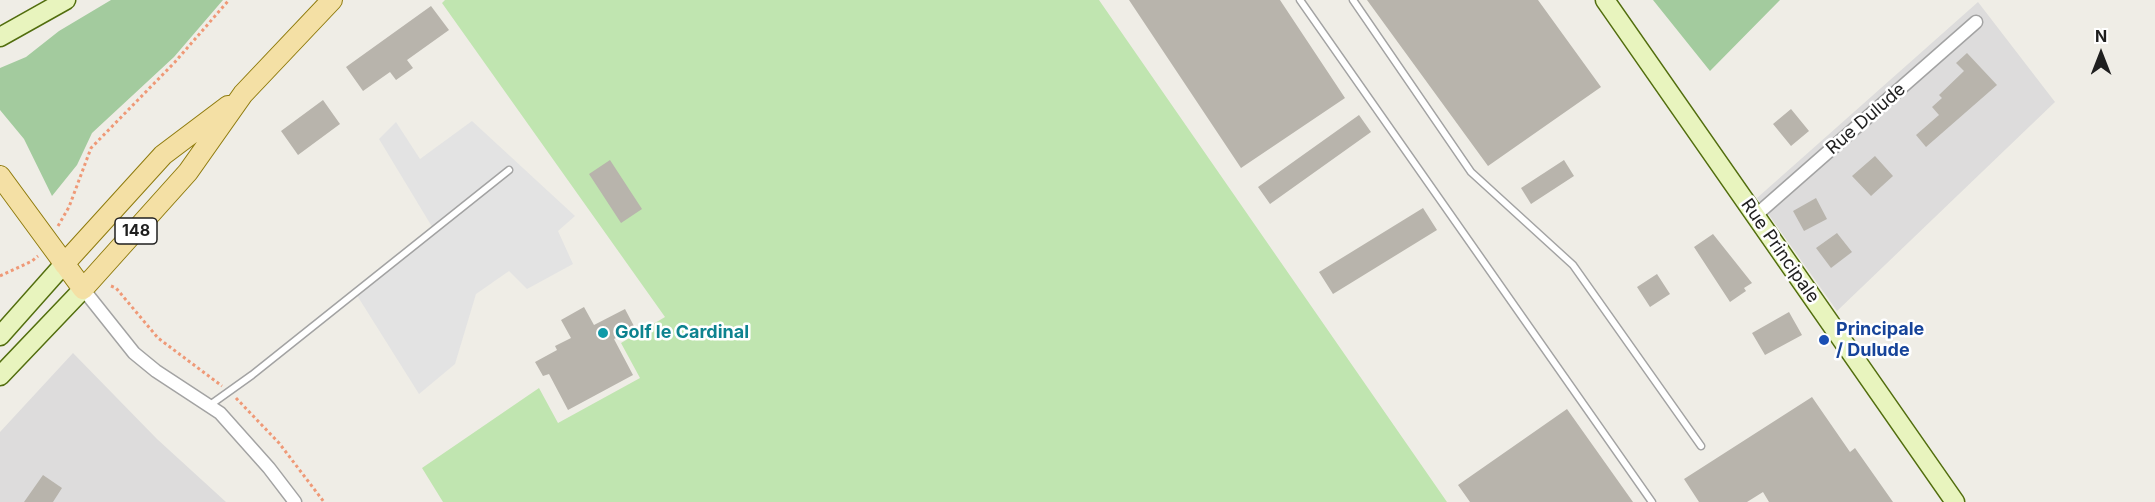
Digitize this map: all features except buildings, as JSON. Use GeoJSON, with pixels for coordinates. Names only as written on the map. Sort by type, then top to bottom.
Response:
{"type":"FeatureCollection","features":[{"type":"Feature","properties":{"kind":"main road","name":"148"},"geometry":{"type":"LineString","coordinates":[[83,289],[188,172],[243,94],[332,0]]}},
{"type":"Feature","properties":{"kind":"main road","name":"148"},"geometry":{"type":"LineString","coordinates":[[64,264],[163,155],[243,94]]}},
{"type":"Feature","properties":{"kind":"main road"},"geometry":{"type":"LineString","coordinates":[[0,176],[83,289]]}},
{"type":"Feature","properties":{"kind":"street"},"geometry":{"type":"LineString","coordinates":[[0,37],[66,0]]}},
{"type":"Feature","properties":{"kind":"street","name":"Rue Principale"},"geometry":{"type":"LineString","coordinates":[[1605,0],[1955,502]]}},
{"type":"Feature","properties":{"kind":"street","name":"Rue Dulude"},"geometry":{"type":"LineString","coordinates":[[1755,216],[1976,22]]}},
{"type":"Feature","properties":{"kind":"street"},"geometry":{"type":"LineString","coordinates":[[0,336],[64,264]]}},
{"type":"Feature","properties":{"kind":"street"},"geometry":{"type":"LineString","coordinates":[[0,376],[83,289],[134,353],[156,371],[210,405],[269,468],[296,502]]}},
{"type":"Feature","properties":{"kind":"lane"},"geometry":{"type":"LineString","coordinates":[[1300,0],[1652,502]]}},
{"type":"Feature","properties":{"kind":"lane"},"geometry":{"type":"LineString","coordinates":[[1353,0],[1471,172],[1573,265],[1701,446]]}},
{"type":"Feature","properties":{"kind":"lane"},"geometry":{"type":"LineString","coordinates":[[210,405],[261,368],[509,170]]}},
{"type":"Feature","properties":{"kind":"path"},"geometry":{"type":"LineString","coordinates":[[60,223],[91,148],[190,46],[229,0]]}},
{"type":"Feature","properties":{"kind":"path"},"geometry":{"type":"LineString","coordinates":[[0,276],[32,261]]}},
{"type":"Feature","properties":{"kind":"path"},"geometry":{"type":"LineString","coordinates":[[111,286],[116,288],[158,338],[214,379]]}},
{"type":"Feature","properties":{"kind":"path"},"geometry":{"type":"LineString","coordinates":[[240,403],[279,443],[324,502]]}},
{"type":"Feature","properties":{"kind":"shaded area"},"geometry":{"type":"Polygon","coordinates":[[[1978,2],[2055,102],[1837,311],[1757,198],[1978,2]]]}},
{"type":"Feature","properties":{"kind":"shaded area"},"geometry":{"type":"Polygon","coordinates":[[[472,121],[575,216],[558,231],[573,264],[527,289],[509,271],[476,294],[455,364],[419,394],[353,289],[434,230],[379,139],[396,122],[420,159],[472,121]]]}},
{"type":"Feature","properties":{"kind":"shaded area"},"geometry":{"type":"Polygon","coordinates":[[[73,353],[157,439],[226,502],[0,502],[0,432],[73,353]]]}},
{"type":"Feature","properties":{"kind":"green space"},"geometry":{"type":"Polygon","coordinates":[[[111,0],[223,0],[174,57],[92,133],[77,165],[52,196],[24,139],[0,110],[0,68],[26,57],[59,31],[111,0]]]}},
{"type":"Feature","properties":{"kind":"green space","name":"Golf le Cardinal"},"geometry":{"type":"Polygon","coordinates":[[[445,0],[1099,0],[1447,502],[443,502],[422,468],[539,388],[558,423],[640,378],[621,343],[665,317],[442,3],[445,0]]]}},
{"type":"Feature","properties":{"kind":"green space"},"geometry":{"type":"Polygon","coordinates":[[[1653,0],[1780,0],[1710,71],[1653,0]]]}},
{"type":"Feature","properties":{"kind":"place","name":"Golf le Cardinal"},"geometry":{"type":"Point","coordinates":[603,333]}},
{"type":"Feature","properties":{"kind":"place","name":"Principale / Dulude"},"geometry":{"type":"Point","coordinates":[1824,340]}}]}
